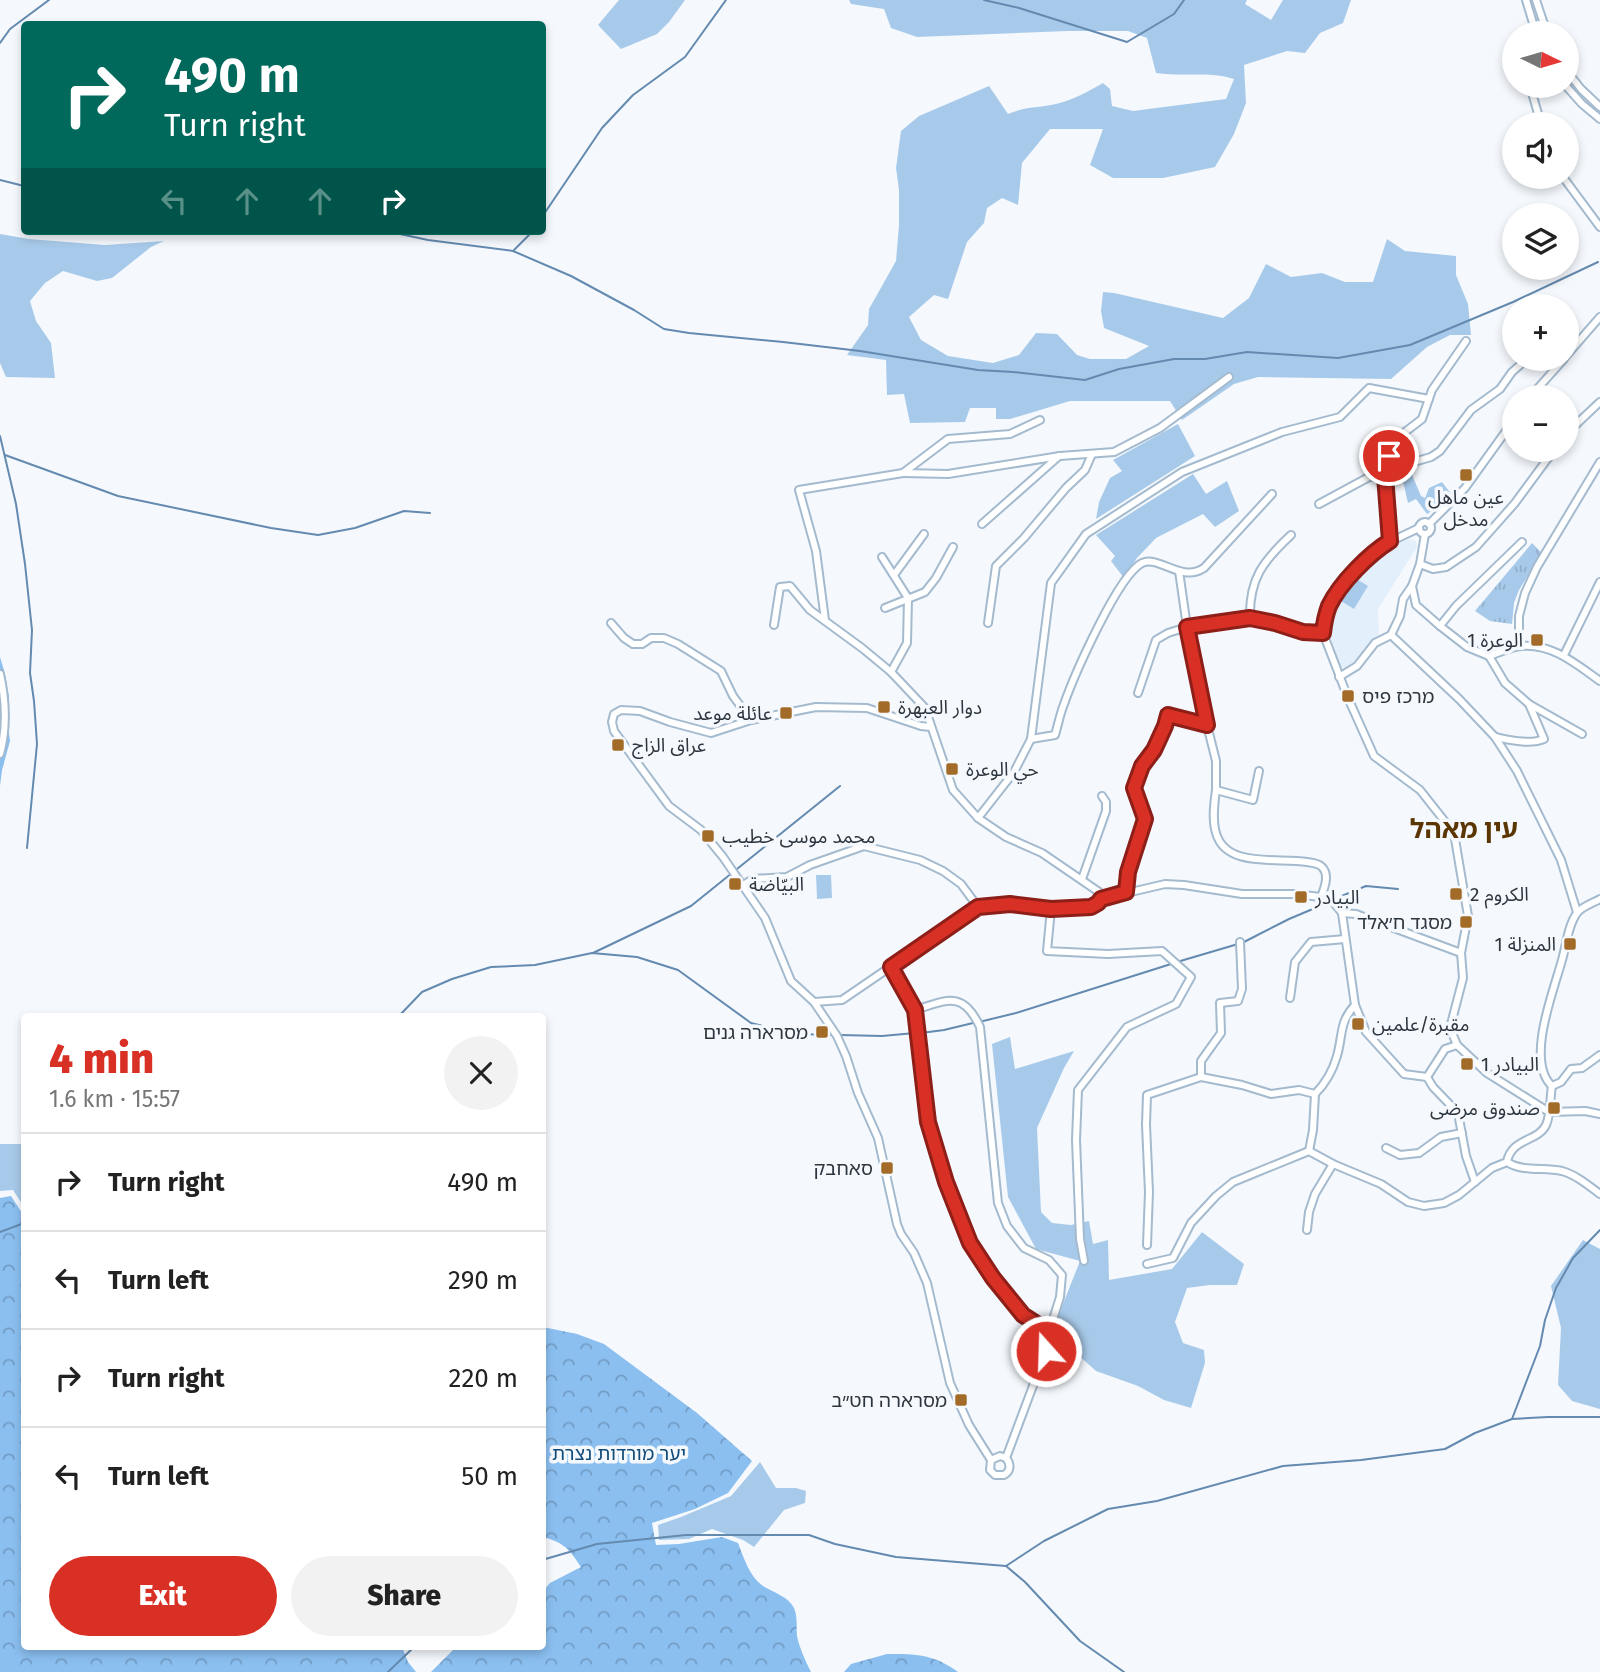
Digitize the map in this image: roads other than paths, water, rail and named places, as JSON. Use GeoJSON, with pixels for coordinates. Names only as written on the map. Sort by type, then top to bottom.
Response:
{"type":"FeatureCollection","features":[{"type":"Feature","properties":{"kind":"street"},"geometry":{"type":"LineString","coordinates":[[1526,0],[1532,21]]}},
{"type":"Feature","properties":{"kind":"street"},"geometry":{"type":"LineString","coordinates":[[1536,0],[1543,21]]}},
{"type":"Feature","properties":{"kind":"street"},"geometry":{"type":"LineString","coordinates":[[1579,86],[1600,107]]}},
{"type":"Feature","properties":{"kind":"street"},"geometry":{"type":"LineString","coordinates":[[1577,98],[1600,119]]}},
{"type":"Feature","properties":{"kind":"street"},"geometry":{"type":"LineString","coordinates":[[1572,189],[1600,227]]}},
{"type":"Feature","properties":{"kind":"street"},"geometry":{"type":"LineString","coordinates":[[1579,341],[1600,317]]}},
{"type":"Feature","properties":{"kind":"street"},"geometry":{"type":"LineString","coordinates":[[1390,541],[1385,473],[1392,442],[1422,419],[1432,390],[1466,341]]}},
{"type":"Feature","properties":{"kind":"street"},"geometry":{"type":"LineString","coordinates":[[1318,504],[1368,477],[1431,457],[1440,451],[1471,410],[1500,389],[1512,371]]}},
{"type":"Feature","properties":{"kind":"street"},"geometry":{"type":"LineString","coordinates":[[1540,385],[1553,371]]}},
{"type":"Feature","properties":{"kind":"street"},"geometry":{"type":"LineString","coordinates":[[825,620],[816,551],[799,490],[903,472],[948,474],[1060,456],[1114,452],[1160,428],[1229,377]]}},
{"type":"Feature","properties":{"kind":"street"},"geometry":{"type":"LineString","coordinates":[[978,818],[1014,772],[1031,739],[1051,583],[1086,534],[1182,472],[1282,432],[1340,417],[1369,388],[1429,399]]}},
{"type":"Feature","properties":{"kind":"street"},"geometry":{"type":"LineString","coordinates":[[1579,421],[1600,401]]}},
{"type":"Feature","properties":{"kind":"street"},"geometry":{"type":"LineString","coordinates":[[903,472],[948,439],[1010,434],[1040,420]]}},
{"type":"Feature","properties":{"kind":"street"},"geometry":{"type":"LineString","coordinates":[[1429,524],[1465,488],[1502,437]]}},
{"type":"Feature","properties":{"kind":"street"},"geometry":{"type":"LineString","coordinates":[[988,623],[996,566],[1085,470],[1092,454]]}},
{"type":"Feature","properties":{"kind":"street"},"geometry":{"type":"LineString","coordinates":[[982,524],[1060,456]]}},
{"type":"Feature","properties":{"kind":"street"},"geometry":{"type":"LineString","coordinates":[[1420,564],[1433,569],[1446,567],[1476,547],[1515,503],[1545,462]]}},
{"type":"Feature","properties":{"kind":"street"},"geometry":{"type":"LineString","coordinates":[[1519,646],[1519,616],[1525,593],[1537,567],[1600,462]]}},
{"type":"Feature","properties":{"kind":"street"},"geometry":{"type":"LineString","coordinates":[[1031,739],[1055,735],[1063,706],[1094,633],[1125,581],[1141,564],[1150,561],[1179,571],[1198,572],[1272,494]]}},
{"type":"Feature","properties":{"kind":"street"},"geometry":{"type":"LineString","coordinates":[[1429,524],[1424,522],[1419,528],[1381,546],[1361,565],[1330,604],[1323,633],[1374,756],[1420,790],[1454,833],[1468,916],[1461,953],[1462,978],[1450,1028],[1457,1045],[1487,1073],[1549,1112],[1585,1111],[1600,1114]]}},
{"type":"Feature","properties":{"kind":"street"},"geometry":{"type":"LineString","coordinates":[[1425,534],[1431,529],[1429,524]]}},
{"type":"Feature","properties":{"kind":"street"},"geometry":{"type":"LineString","coordinates":[[1419,528],[1421,533],[1425,534]]}},
{"type":"Feature","properties":{"kind":"street"},"geometry":{"type":"LineString","coordinates":[[894,575],[923,534]]}},
{"type":"Feature","properties":{"kind":"street"},"geometry":{"type":"LineString","coordinates":[[1339,677],[1357,667],[1375,643],[1391,635],[1403,599],[1412,586],[1420,564],[1425,534]]}},
{"type":"Feature","properties":{"kind":"street"},"geometry":{"type":"LineString","coordinates":[[1250,618],[1250,600],[1255,579],[1271,554],[1291,535]]}},
{"type":"Feature","properties":{"kind":"street"},"geometry":{"type":"LineString","coordinates":[[1440,626],[1456,606],[1522,542]]}},
{"type":"Feature","properties":{"kind":"street"},"geometry":{"type":"LineString","coordinates":[[885,608],[925,592],[953,547]]}},
{"type":"Feature","properties":{"kind":"street"},"geometry":{"type":"LineString","coordinates":[[881,557],[908,598],[907,643],[891,672]]}},
{"type":"Feature","properties":{"kind":"street"},"geometry":{"type":"LineString","coordinates":[[1179,571],[1187,627],[1216,761],[1213,808],[1215,833],[1221,844],[1235,855],[1316,863],[1322,867],[1326,878],[1321,897]]}},
{"type":"Feature","properties":{"kind":"street"},"geometry":{"type":"LineString","coordinates":[[1564,655],[1600,582]]}},
{"type":"Feature","properties":{"kind":"street"},"geometry":{"type":"LineString","coordinates":[[774,625],[780,587],[790,586],[810,610],[891,672],[925,708],[953,790],[978,818],[1006,836],[1042,853],[1082,879],[1099,892],[1101,899]]}},
{"type":"Feature","properties":{"kind":"street"},"geometry":{"type":"LineString","coordinates":[[1412,586],[1416,605],[1467,647],[1489,656],[1505,683],[1530,704],[1582,734]]}},
{"type":"Feature","properties":{"kind":"street"},"geometry":{"type":"LineString","coordinates":[[1138,693],[1156,640],[1168,633],[1187,627],[1250,618],[1303,632],[1323,633]]}},
{"type":"Feature","properties":{"kind":"street"},"geometry":{"type":"LineString","coordinates":[[611,623],[633,644],[642,644],[651,638],[664,638],[721,671],[733,696],[751,720]]}},
{"type":"Feature","properties":{"kind":"street"},"geometry":{"type":"LineString","coordinates":[[1391,635],[1495,737],[1517,771],[1561,860],[1577,912]]}},
{"type":"Feature","properties":{"kind":"street"},"geometry":{"type":"LineString","coordinates":[[1489,656],[1519,646],[1542,648],[1564,655],[1600,681]]}},
{"type":"Feature","properties":{"kind":"street"},"geometry":{"type":"LineString","coordinates":[[0,674],[5,734],[0,754]]}},
{"type":"Feature","properties":{"kind":"street"},"geometry":{"type":"LineString","coordinates":[[1495,737],[1516,741],[1544,739],[1530,704]]}},
{"type":"Feature","properties":{"kind":"street"},"geometry":{"type":"LineString","coordinates":[[931,727],[867,708],[816,707],[751,720],[711,733],[640,711],[621,710],[614,714],[612,722],[614,731],[669,806],[701,830],[743,885],[765,918],[790,981],[814,1002],[836,1036],[878,1138],[897,1224],[915,1253],[929,1288],[950,1384],[969,1425],[991,1460]]}},
{"type":"Feature","properties":{"kind":"street"},"geometry":{"type":"LineString","coordinates":[[1126,892],[1128,872],[1145,819],[1134,788],[1142,766],[1154,750],[1168,715],[1207,725]]}},
{"type":"Feature","properties":{"kind":"street"},"geometry":{"type":"LineString","coordinates":[[1216,790],[1253,800],[1259,771]]}},
{"type":"Feature","properties":{"kind":"street"},"geometry":{"type":"LineString","coordinates":[[1082,879],[1106,811],[1106,802],[1102,796]]}},
{"type":"Feature","properties":{"kind":"street"},"geometry":{"type":"LineString","coordinates":[[743,885],[753,879],[787,877],[810,865],[864,846],[920,860],[943,871],[961,884],[978,907]]}},
{"type":"Feature","properties":{"kind":"street"},"geometry":{"type":"LineString","coordinates":[[814,1002],[842,1000],[978,907],[1010,904],[1051,909],[1091,907],[1101,899],[1165,884],[1241,894],[1321,897],[1334,903],[1342,913],[1355,1005],[1366,1032],[1404,1074],[1427,1077]]}},
{"type":"Feature","properties":{"kind":"street"},"geometry":{"type":"LineString","coordinates":[[1552,1086],[1545,1080],[1541,1060],[1541,1042],[1551,995],[1577,912],[1600,899]]}},
{"type":"Feature","properties":{"kind":"street"},"geometry":{"type":"LineString","coordinates":[[1051,909],[1047,951],[1108,954],[1162,951],[1191,977],[1176,1003],[1127,1027],[1078,1090],[1076,1140],[1080,1239],[1084,1261]]}},
{"type":"Feature","properties":{"kind":"street"},"geometry":{"type":"LineString","coordinates":[[1342,913],[1356,914],[1461,953]]}},
{"type":"Feature","properties":{"kind":"street"},"geometry":{"type":"LineString","coordinates":[[1290,998],[1295,962],[1311,942],[1345,939]]}},
{"type":"Feature","properties":{"kind":"street"},"geometry":{"type":"LineString","coordinates":[[1201,1077],[1201,1061],[1221,1033],[1220,1003],[1238,1001],[1242,989],[1240,942]]}},
{"type":"Feature","properties":{"kind":"street"},"geometry":{"type":"LineString","coordinates":[[891,967],[915,1010],[928,1122],[946,1182],[970,1243],[993,1278],[1023,1315],[1049,1332]]}},
{"type":"Feature","properties":{"kind":"street"},"geometry":{"type":"LineString","coordinates":[[915,1010],[943,1001],[954,1001],[964,1003],[974,1013],[980,1027],[998,1203],[1007,1226],[1024,1248],[1049,1260],[1062,1275],[1060,1297],[1046,1351],[1006,1458]]}},
{"type":"Feature","properties":{"kind":"street"},"geometry":{"type":"LineString","coordinates":[[1308,1151],[1313,1130],[1315,1094],[1324,1085],[1337,1058],[1346,1014],[1355,1005]]}},
{"type":"Feature","properties":{"kind":"street"},"geometry":{"type":"LineString","coordinates":[[1427,1077],[1445,1049],[1457,1045]]}},
{"type":"Feature","properties":{"kind":"street"},"geometry":{"type":"LineString","coordinates":[[1552,1086],[1561,1082],[1571,1069],[1582,1068],[1600,1055]]}},
{"type":"Feature","properties":{"kind":"street"},"geometry":{"type":"LineString","coordinates":[[1147,1245],[1147,1095],[1201,1077],[1271,1094],[1299,1090],[1315,1094]]}},
{"type":"Feature","properties":{"kind":"street"},"geometry":{"type":"LineString","coordinates":[[1427,1077],[1458,1113],[1466,1156],[1475,1182]]}},
{"type":"Feature","properties":{"kind":"street"},"geometry":{"type":"LineString","coordinates":[[1507,1162],[1513,1148],[1542,1130],[1548,1122],[1552,1086]]}},
{"type":"Feature","properties":{"kind":"street"},"geometry":{"type":"LineString","coordinates":[[1386,1148],[1400,1155],[1419,1153],[1441,1137],[1462,1133]]}},
{"type":"Feature","properties":{"kind":"street"},"geometry":{"type":"LineString","coordinates":[[1147,1264],[1173,1258],[1191,1223],[1233,1182],[1308,1151],[1381,1184],[1408,1202],[1424,1206],[1444,1203],[1459,1195],[1492,1168],[1507,1162]]}},
{"type":"Feature","properties":{"kind":"street"},"geometry":{"type":"LineString","coordinates":[[1507,1162],[1514,1167],[1562,1171],[1575,1176],[1600,1194]]}},
{"type":"Feature","properties":{"kind":"street"},"geometry":{"type":"LineString","coordinates":[[1307,1230],[1315,1195],[1333,1164]]}},
{"type":"Feature","properties":{"kind":"street"},"geometry":{"type":"LineString","coordinates":[[1000,1455],[1006,1458],[1010,1464],[1007,1473],[1001,1476],[992,1473],[989,1466],[991,1460],[1000,1455]]}},
{"type":"Feature","properties":{"kind":"waterway"},"geometry":{"type":"LineString","coordinates":[[0,43],[10,29],[49,0]]}},
{"type":"Feature","properties":{"kind":"waterway"},"geometry":{"type":"LineString","coordinates":[[546,211],[602,128],[633,95],[685,57],[726,0]]}},
{"type":"Feature","properties":{"kind":"waterway"},"geometry":{"type":"LineString","coordinates":[[984,0],[1019,8],[1127,42],[1174,14],[1184,0]]}},
{"type":"Feature","properties":{"kind":"waterway"},"geometry":{"type":"LineString","coordinates":[[0,180],[21,185]]}},
{"type":"Feature","properties":{"kind":"waterway"},"geometry":{"type":"LineString","coordinates":[[405,235],[513,251],[571,276],[664,329],[860,351],[978,370],[1085,380],[1119,369],[1174,359],[1205,359],[1247,352],[1338,358],[1410,345],[1513,302],[1598,262]]}},
{"type":"Feature","properties":{"kind":"waterway"},"geometry":{"type":"LineString","coordinates":[[514,250],[529,235]]}},
{"type":"Feature","properties":{"kind":"waterway"},"geometry":{"type":"LineString","coordinates":[[0,436],[16,504],[32,630],[30,673],[37,744],[27,848]]}},
{"type":"Feature","properties":{"kind":"waterway"},"geometry":{"type":"LineString","coordinates":[[5,455],[118,496],[271,528],[318,535],[355,528],[404,511],[430,513]]}},
{"type":"Feature","properties":{"kind":"waterway"},"geometry":{"type":"LineString","coordinates":[[593,953],[691,906],[840,786]]}},
{"type":"Feature","properties":{"kind":"waterway"},"geometry":{"type":"LineString","coordinates":[[1332,900],[1366,886],[1398,889]]}},
{"type":"Feature","properties":{"kind":"waterway"},"geometry":{"type":"LineString","coordinates":[[1244,942],[1327,903]]}},
{"type":"Feature","properties":{"kind":"waterway"},"geometry":{"type":"LineString","coordinates":[[1177,962],[1238,944]]}},
{"type":"Feature","properties":{"kind":"waterway"},"geometry":{"type":"LineString","coordinates":[[402,1013],[422,992],[452,979],[491,967],[535,965],[592,953],[637,957],[678,970],[751,1023],[795,1034],[835,1035]]}},
{"type":"Feature","properties":{"kind":"waterway"},"geometry":{"type":"LineString","coordinates":[[979,1022],[1171,964]]}},
{"type":"Feature","properties":{"kind":"waterway"},"geometry":{"type":"LineString","coordinates":[[921,1033],[973,1023]]}},
{"type":"Feature","properties":{"kind":"waterway"},"geometry":{"type":"LineString","coordinates":[[840,1035],[882,1036],[915,1033]]}},
{"type":"Feature","properties":{"kind":"waterway"},"geometry":{"type":"LineString","coordinates":[[0,1232],[21,1224]]}},
{"type":"Feature","properties":{"kind":"waterway"},"geometry":{"type":"LineString","coordinates":[[1512,1419],[1540,1346],[1556,1288],[1573,1258],[1600,1230]]}},
{"type":"Feature","properties":{"kind":"waterway"},"geometry":{"type":"LineString","coordinates":[[1006,1566],[1044,1541],[1108,1509],[1157,1501],[1283,1466],[1361,1460],[1445,1449],[1475,1433],[1512,1419],[1600,1417]]}},
{"type":"Feature","properties":{"kind":"waterway"},"geometry":{"type":"LineString","coordinates":[[546,1559],[597,1544],[686,1535],[809,1535],[835,1544],[896,1557],[1006,1566],[1025,1582],[1080,1641],[1124,1672]]}},
{"type":"Feature","properties":{"kind":"waterway"},"geometry":{"type":"LineString","coordinates":[[388,1672],[411,1650]]}},
{"type":"Feature","properties":{"kind":"place","name":"عين ماهل مدخل"},"geometry":{"type":"Point","coordinates":[1466,475]}},
{"type":"Feature","properties":{"kind":"place","name":"الوعرة 1"},"geometry":{"type":"Point","coordinates":[1537,640]}},
{"type":"Feature","properties":{"kind":"place","name":"מרכז פיס"},"geometry":{"type":"Point","coordinates":[1348,696]}},
{"type":"Feature","properties":{"kind":"place","name":"دوار العبهرة"},"geometry":{"type":"Point","coordinates":[884,707]}},
{"type":"Feature","properties":{"kind":"place","name":"عائلة موعد"},"geometry":{"type":"Point","coordinates":[786,713]}},
{"type":"Feature","properties":{"kind":"place","name":"عراق الزاج"},"geometry":{"type":"Point","coordinates":[618,745]}},
{"type":"Feature","properties":{"kind":"place","name":"حي الوعرة"},"geometry":{"type":"Point","coordinates":[952,769]}},
{"type":"Feature","properties":{"kind":"place","name":"محمد موسى خطيب"},"geometry":{"type":"Point","coordinates":[708,836]}},
{"type":"Feature","properties":{"kind":"place","name":"البيّاضة"},"geometry":{"type":"Point","coordinates":[735,884]}},
{"type":"Feature","properties":{"kind":"place","name":"الكروم 2"},"geometry":{"type":"Point","coordinates":[1456,894]}},
{"type":"Feature","properties":{"kind":"place","name":"البيادر"},"geometry":{"type":"Point","coordinates":[1301,897]}},
{"type":"Feature","properties":{"kind":"place","name":"מסגד ח׳אלד"},"geometry":{"type":"Point","coordinates":[1466,922]}},
{"type":"Feature","properties":{"kind":"place","name":"المنزلة 1"},"geometry":{"type":"Point","coordinates":[1570,944]}},
{"type":"Feature","properties":{"kind":"place","name":"مقبرة/علمين"},"geometry":{"type":"Point","coordinates":[1358,1024]}},
{"type":"Feature","properties":{"kind":"place","name":"מסרארה גנים"},"geometry":{"type":"Point","coordinates":[822,1032]}},
{"type":"Feature","properties":{"kind":"place","name":"البيادر 1"},"geometry":{"type":"Point","coordinates":[1467,1064]}},
{"type":"Feature","properties":{"kind":"place","name":"صندوق مرضى"},"geometry":{"type":"Point","coordinates":[1554,1108]}},
{"type":"Feature","properties":{"kind":"place","name":"סאחבק"},"geometry":{"type":"Point","coordinates":[887,1168]}},
{"type":"Feature","properties":{"kind":"place","name":"מסרארה חט״ב"},"geometry":{"type":"Point","coordinates":[961,1400]}},
{"type":"Feature","properties":{"kind":"district","name":"עין מאהל"},"geometry":{"type":"Point","coordinates":[1464,829]}},
{"type":"Feature","properties":{"kind":"park label","name":"יער מורדות נצרת"},"geometry":{"type":"Point","coordinates":[619,1453]}}]}
